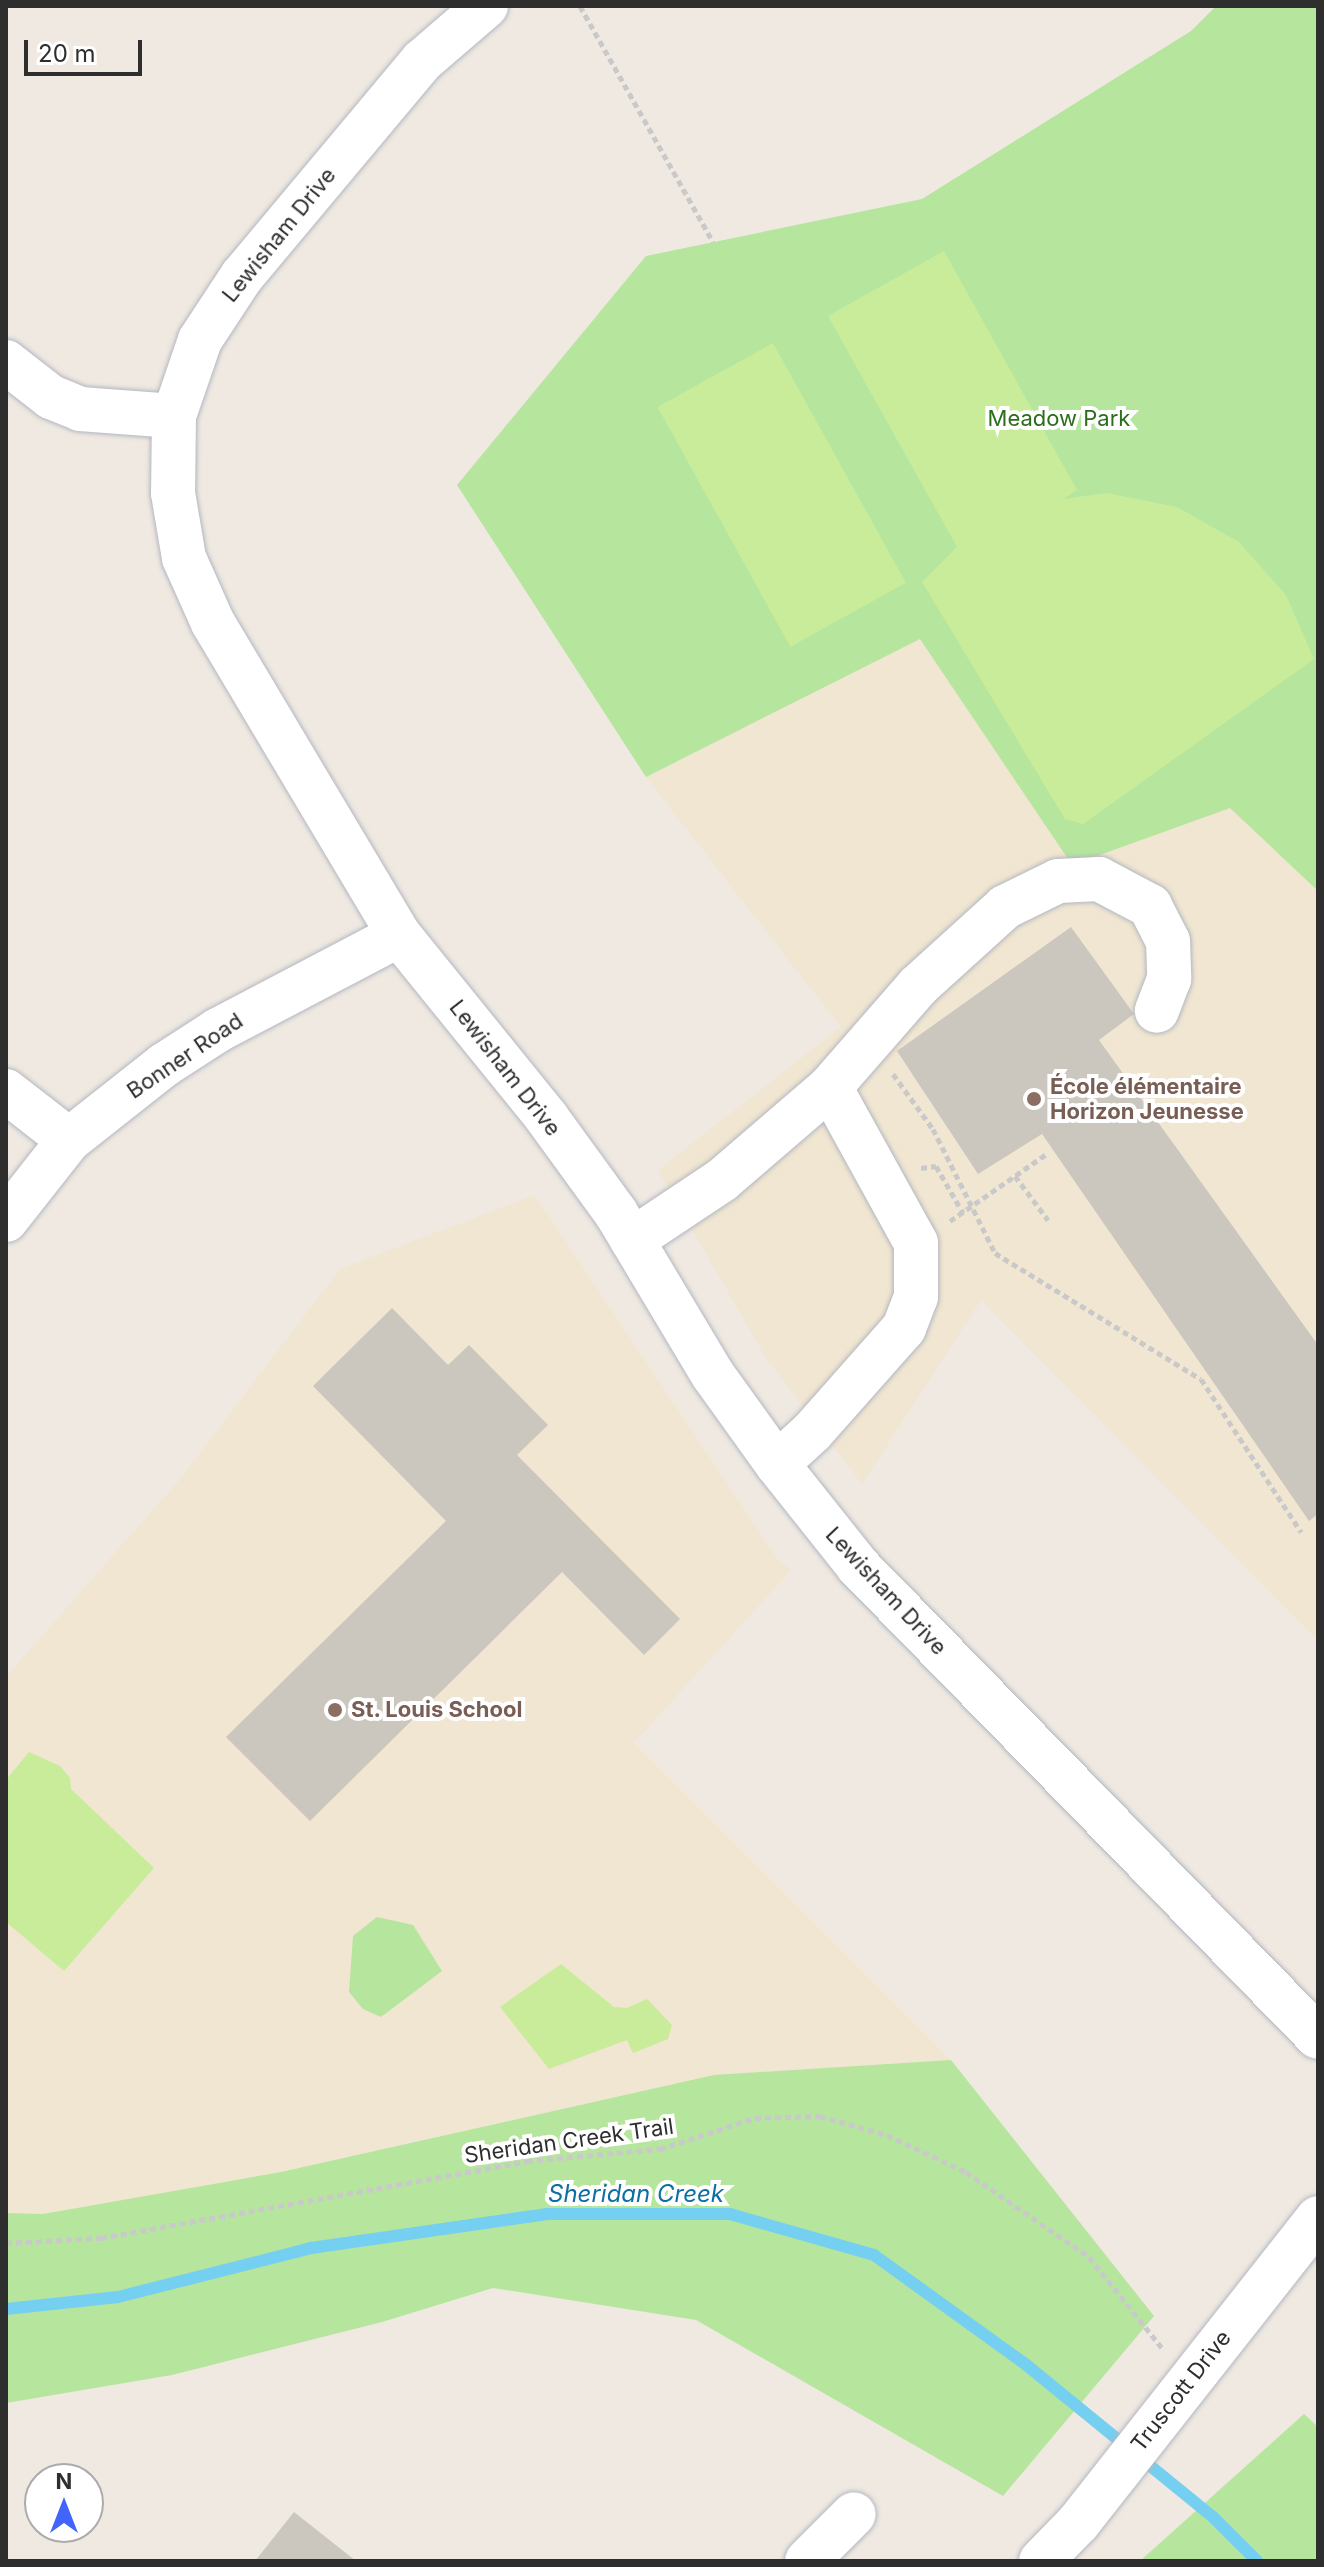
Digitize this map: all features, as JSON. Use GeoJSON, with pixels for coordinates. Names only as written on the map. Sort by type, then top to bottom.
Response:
{"type":"FeatureCollection","features":[{"type":"Feature","properties":{"kind":"street","name":"Lewisham Drive"},"geometry":{"type":"LineString","coordinates":[[486,6],[422,61],[242,276],[200,340],[174,416],[173,493],[190,571],[220,637],[399,935],[547,1118],[632,1240],[713,1375],[777,1464],[858,1566],[1318,2037]]}},
{"type":"Feature","properties":{"kind":"street"},"geometry":{"type":"LineString","coordinates":[[6,362],[51,397],[80,409],[174,416]]}},
{"type":"Feature","properties":{"kind":"street"},"geometry":{"type":"LineString","coordinates":[[632,1240],[722,1180],[830,1087],[918,986],[1005,907],[1058,881],[1099,879],[1150,906],[1168,941],[1169,979],[1157,1011]]}},
{"type":"Feature","properties":{"kind":"street","name":"Bonner Road"},"geometry":{"type":"LineString","coordinates":[[6,1220],[69,1140],[164,1065],[218,1030],[399,935]]}},
{"type":"Feature","properties":{"kind":"street"},"geometry":{"type":"LineString","coordinates":[[777,1464],[812,1432],[904,1328],[916,1297],[916,1243],[830,1087]]}},
{"type":"Feature","properties":{"kind":"street"},"geometry":{"type":"LineString","coordinates":[[6,1091],[69,1140]]}},
{"type":"Feature","properties":{"kind":"street","name":"Truscott Drive"},"geometry":{"type":"LineString","coordinates":[[1041,2561],[1078,2523],[1318,2218]]}},
{"type":"Feature","properties":{"kind":"street"},"geometry":{"type":"LineString","coordinates":[[807,2561],[854,2514]]}},
{"type":"Feature","properties":{"kind":"path"},"geometry":{"type":"LineString","coordinates":[[580,6],[713,242]]}},
{"type":"Feature","properties":{"kind":"path"},"geometry":{"type":"LineString","coordinates":[[869,1041],[933,1129],[969,1209],[995,1253],[1201,1379],[1301,1532]]}},
{"type":"Feature","properties":{"kind":"path"},"geometry":{"type":"LineString","coordinates":[[916,1243],[1048,1153]]}},
{"type":"Feature","properties":{"kind":"path"},"geometry":{"type":"LineString","coordinates":[[1015,1176],[1048,1220]]}},
{"type":"Feature","properties":{"kind":"path","name":"Sheridan Creek Trail"},"geometry":{"type":"LineString","coordinates":[[6,2243],[101,2238],[527,2161],[660,2149],[755,2118],[820,2116],[887,2135],[966,2172],[1089,2257],[1178,2393]]}},
{"type":"Feature","properties":{"kind":"shaded area","name":"École élémentaire Horizon Jeunesse"},"geometry":{"type":"Polygon","coordinates":[[[920,638],[1072,865],[1230,807],[1318,891],[1318,1641],[981,1300],[862,1484],[766,1358],[658,1170],[841,1027],[646,777],[920,638]]]}},
{"type":"Feature","properties":{"kind":"shaded area","name":"St. Louis School"},"geometry":{"type":"Polygon","coordinates":[[[535,1195],[777,1558],[791,1570],[634,1743],[951,2060],[714,2075],[281,2172],[43,2214],[6,2213],[6,1677],[181,1478],[340,1269],[535,1195]]]}},
{"type":"Feature","properties":{"kind":"green space","name":"Meadow Park"},"geometry":{"type":"Polygon","coordinates":[[[1216,6],[1318,6],[1318,891],[1230,808],[1072,865],[920,639],[646,777],[457,485],[646,256],[922,199],[1191,31],[1216,6]]]}},
{"type":"Feature","properties":{"kind":"green space"},"geometry":{"type":"Polygon","coordinates":[[[944,251],[1077,490],[1063,499],[1107,493],[1177,507],[1239,542],[1286,595],[1314,659],[1083,824],[1065,819],[922,582],[957,547],[828,316],[944,251]]]}},
{"type":"Feature","properties":{"kind":"green space"},"geometry":{"type":"Polygon","coordinates":[[[773,343],[906,583],[790,647],[658,407],[773,343]]]}},
{"type":"Feature","properties":{"kind":"green space"},"geometry":{"type":"Polygon","coordinates":[[[29,1752],[60,1766],[70,1778],[71,1789],[154,1868],[64,1971],[6,1922],[6,1780],[29,1752]]]}},
{"type":"Feature","properties":{"kind":"green space"},"geometry":{"type":"Polygon","coordinates":[[[377,1917],[413,1925],[442,1971],[381,2017],[363,2009],[349,1992],[353,1936],[377,1917]]]}},
{"type":"Feature","properties":{"kind":"green space"},"geometry":{"type":"Polygon","coordinates":[[[561,1964],[614,2007],[627,2008],[647,1999],[672,2025],[668,2039],[633,2053],[627,2040],[549,2069],[500,2007],[561,1964]]]}},
{"type":"Feature","properties":{"kind":"green space"},"geometry":{"type":"Polygon","coordinates":[[[951,2060],[1154,2316],[1003,2496],[696,2320],[493,2288],[382,2322],[172,2375],[6,2403],[6,2213],[43,2214],[281,2172],[714,2075],[951,2060]]]}},
{"type":"Feature","properties":{"kind":"green space"},"geometry":{"type":"Polygon","coordinates":[[[1304,2414],[1318,2427],[1318,2561],[1140,2561],[1304,2414]]]}},
{"type":"Feature","properties":{"kind":"building"},"geometry":{"type":"Polygon","coordinates":[[[1071,927],[1134,1014],[1099,1040],[1318,1345],[1318,1514],[1309,1521],[1042,1134],[978,1174],[897,1051],[1071,927]]]}},
{"type":"Feature","properties":{"kind":"building"},"geometry":{"type":"Polygon","coordinates":[[[392,1308],[448,1365],[469,1345],[548,1425],[517,1455],[680,1619],[644,1655],[562,1572],[310,1821],[226,1737],[446,1521],[313,1386],[392,1308]]]}},
{"type":"Feature","properties":{"kind":"building"},"geometry":{"type":"Polygon","coordinates":[[[294,2512],[356,2561],[255,2561],[294,2512]]]}},
{"type":"Feature","properties":{"kind":"waterway","name":"Sheridan Creek"},"geometry":{"type":"LineString","coordinates":[[6,2309],[118,2297],[311,2248],[546,2214],[730,2214],[874,2255],[1024,2363],[1213,2517],[1257,2561]]}},
{"type":"Feature","properties":{"kind":"place","name":"École élémentaire Horizon Jeunesse"},"geometry":{"type":"Point","coordinates":[1034,1099]}},
{"type":"Feature","properties":{"kind":"place","name":"St. Louis School"},"geometry":{"type":"Point","coordinates":[335,1710]}}]}
